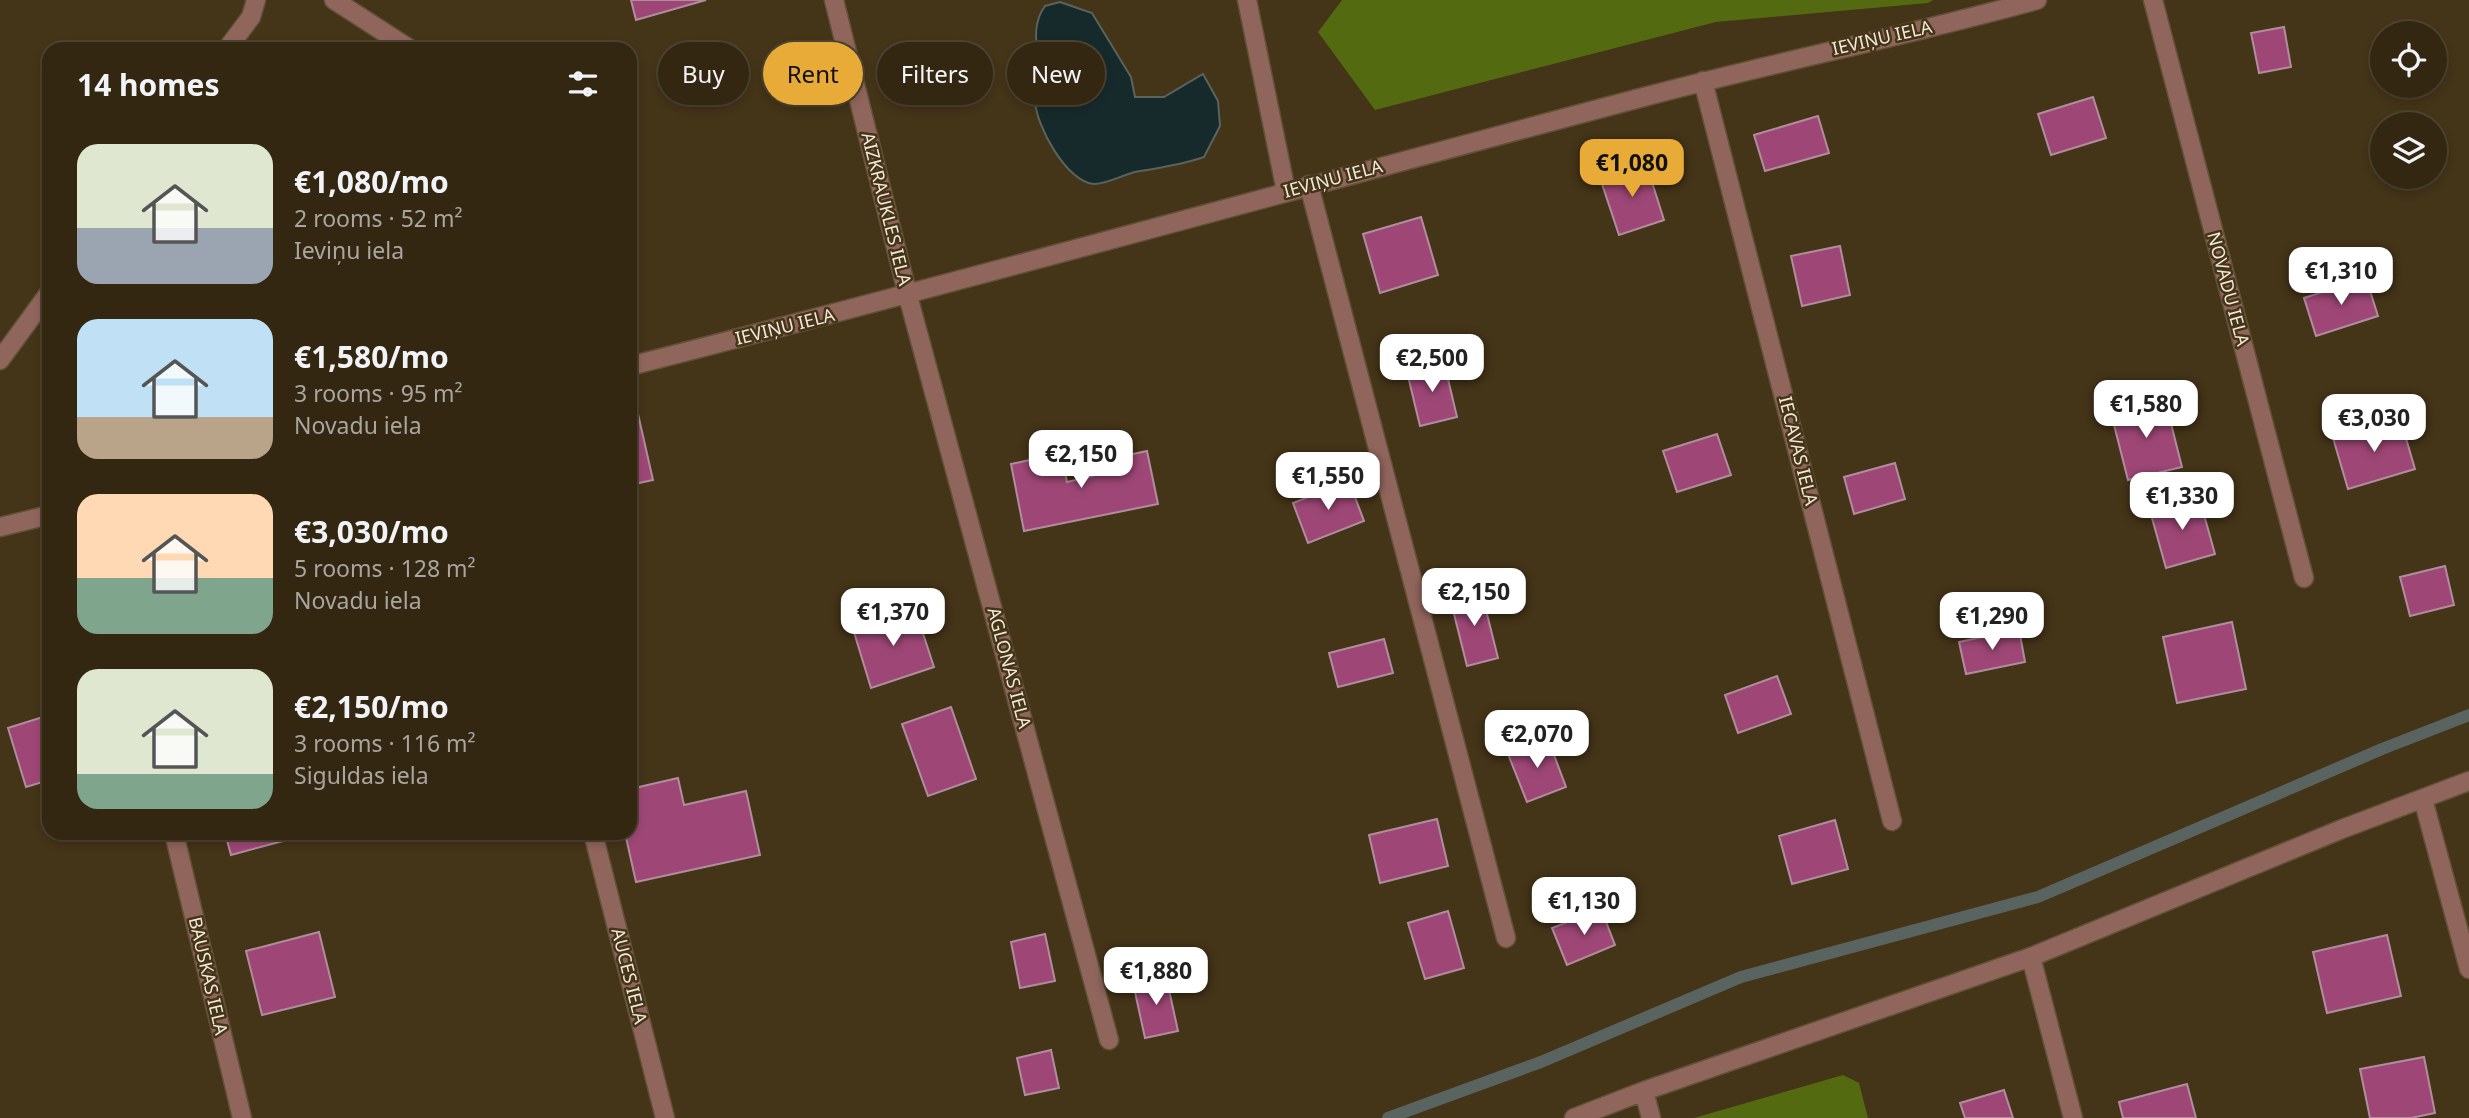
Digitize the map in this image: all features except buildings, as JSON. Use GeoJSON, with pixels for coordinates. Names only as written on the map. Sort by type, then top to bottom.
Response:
{"type":"FeatureCollection","features":[{"type":"Feature","properties":{"kind":"street"},"geometry":{"type":"LineString","coordinates":[[232,42],[251,17],[256,0]]}},
{"type":"Feature","properties":{"kind":"street"},"geometry":{"type":"LineString","coordinates":[[334,0],[399,42]]}},
{"type":"Feature","properties":{"kind":"street","name":"AIZKRAUKLES IELA"},"geometry":{"type":"LineString","coordinates":[[834,0],[908,296]]}},
{"type":"Feature","properties":{"kind":"street"},"geometry":{"type":"LineString","coordinates":[[1247,0],[1286,191]]}},
{"type":"Feature","properties":{"kind":"street","name":"IEVIŅU IELA"},"geometry":{"type":"LineString","coordinates":[[637,364],[908,296],[1286,191],[1703,81],[2037,0]]}},
{"type":"Feature","properties":{"kind":"street","name":"NOVADU IELA"},"geometry":{"type":"LineString","coordinates":[[2153,0],[2304,578]]}},
{"type":"Feature","properties":{"kind":"street","name":"IECAVAS IELA"},"geometry":{"type":"LineString","coordinates":[[1703,81],[1892,821]]}},
{"type":"Feature","properties":{"kind":"street"},"geometry":{"type":"LineString","coordinates":[[1309,185],[1506,938]]}},
{"type":"Feature","properties":{"kind":"street","name":"AGLONAS IELA"},"geometry":{"type":"LineString","coordinates":[[908,296],[1110,1040]]}},
{"type":"Feature","properties":{"kind":"street"},"geometry":{"type":"LineString","coordinates":[[0,360],[42,303]]}},
{"type":"Feature","properties":{"kind":"street"},"geometry":{"type":"LineString","coordinates":[[0,527],[42,516]]}},
{"type":"Feature","properties":{"kind":"street"},"geometry":{"type":"LineString","coordinates":[[1574,1118],[1644,1091],[2031,957],[2342,829],[2469,781]]}},
{"type":"Feature","properties":{"kind":"street"},"geometry":{"type":"LineString","coordinates":[[2423,799],[2469,969]]}},
{"type":"Feature","properties":{"kind":"street","name":"BAUSKAS IELA"},"geometry":{"type":"LineString","coordinates":[[176,840],[242,1118]]}},
{"type":"Feature","properties":{"kind":"street","name":"AUCES IELA"},"geometry":{"type":"LineString","coordinates":[[595,840],[665,1118]]}},
{"type":"Feature","properties":{"kind":"street"},"geometry":{"type":"LineString","coordinates":[[2031,957],[2073,1118]]}},
{"type":"Feature","properties":{"kind":"street"},"geometry":{"type":"LineString","coordinates":[[1644,1091],[1651,1118]]}},
{"type":"Feature","properties":{"kind":"green space"},"geometry":{"type":"Polygon","coordinates":[[[1342,0],[1933,0],[1928,3],[1716,22],[1375,110],[1318,32],[1342,0]]]}},
{"type":"Feature","properties":{"kind":"green space"},"geometry":{"type":"Polygon","coordinates":[[[1843,1075],[1859,1083],[1868,1118],[1694,1118],[1843,1075]]]}},
{"type":"Feature","properties":{"kind":"water"},"geometry":{"type":"Polygon","coordinates":[[[1060,2],[1092,13],[1131,77],[1135,97],[1164,97],[1203,74],[1218,101],[1220,126],[1204,157],[1135,172],[1104,183],[1094,184],[1073,174],[1054,151],[1040,123],[1036,105],[1105,105],[1105,42],[1036,42],[1036,30],[1045,6],[1060,2]]]}},
{"type":"Feature","properties":{"kind":"waterway"},"geometry":{"type":"LineString","coordinates":[[1388,1118],[1541,1062],[1741,977],[2038,897],[2382,749],[2469,715]]}}]}
